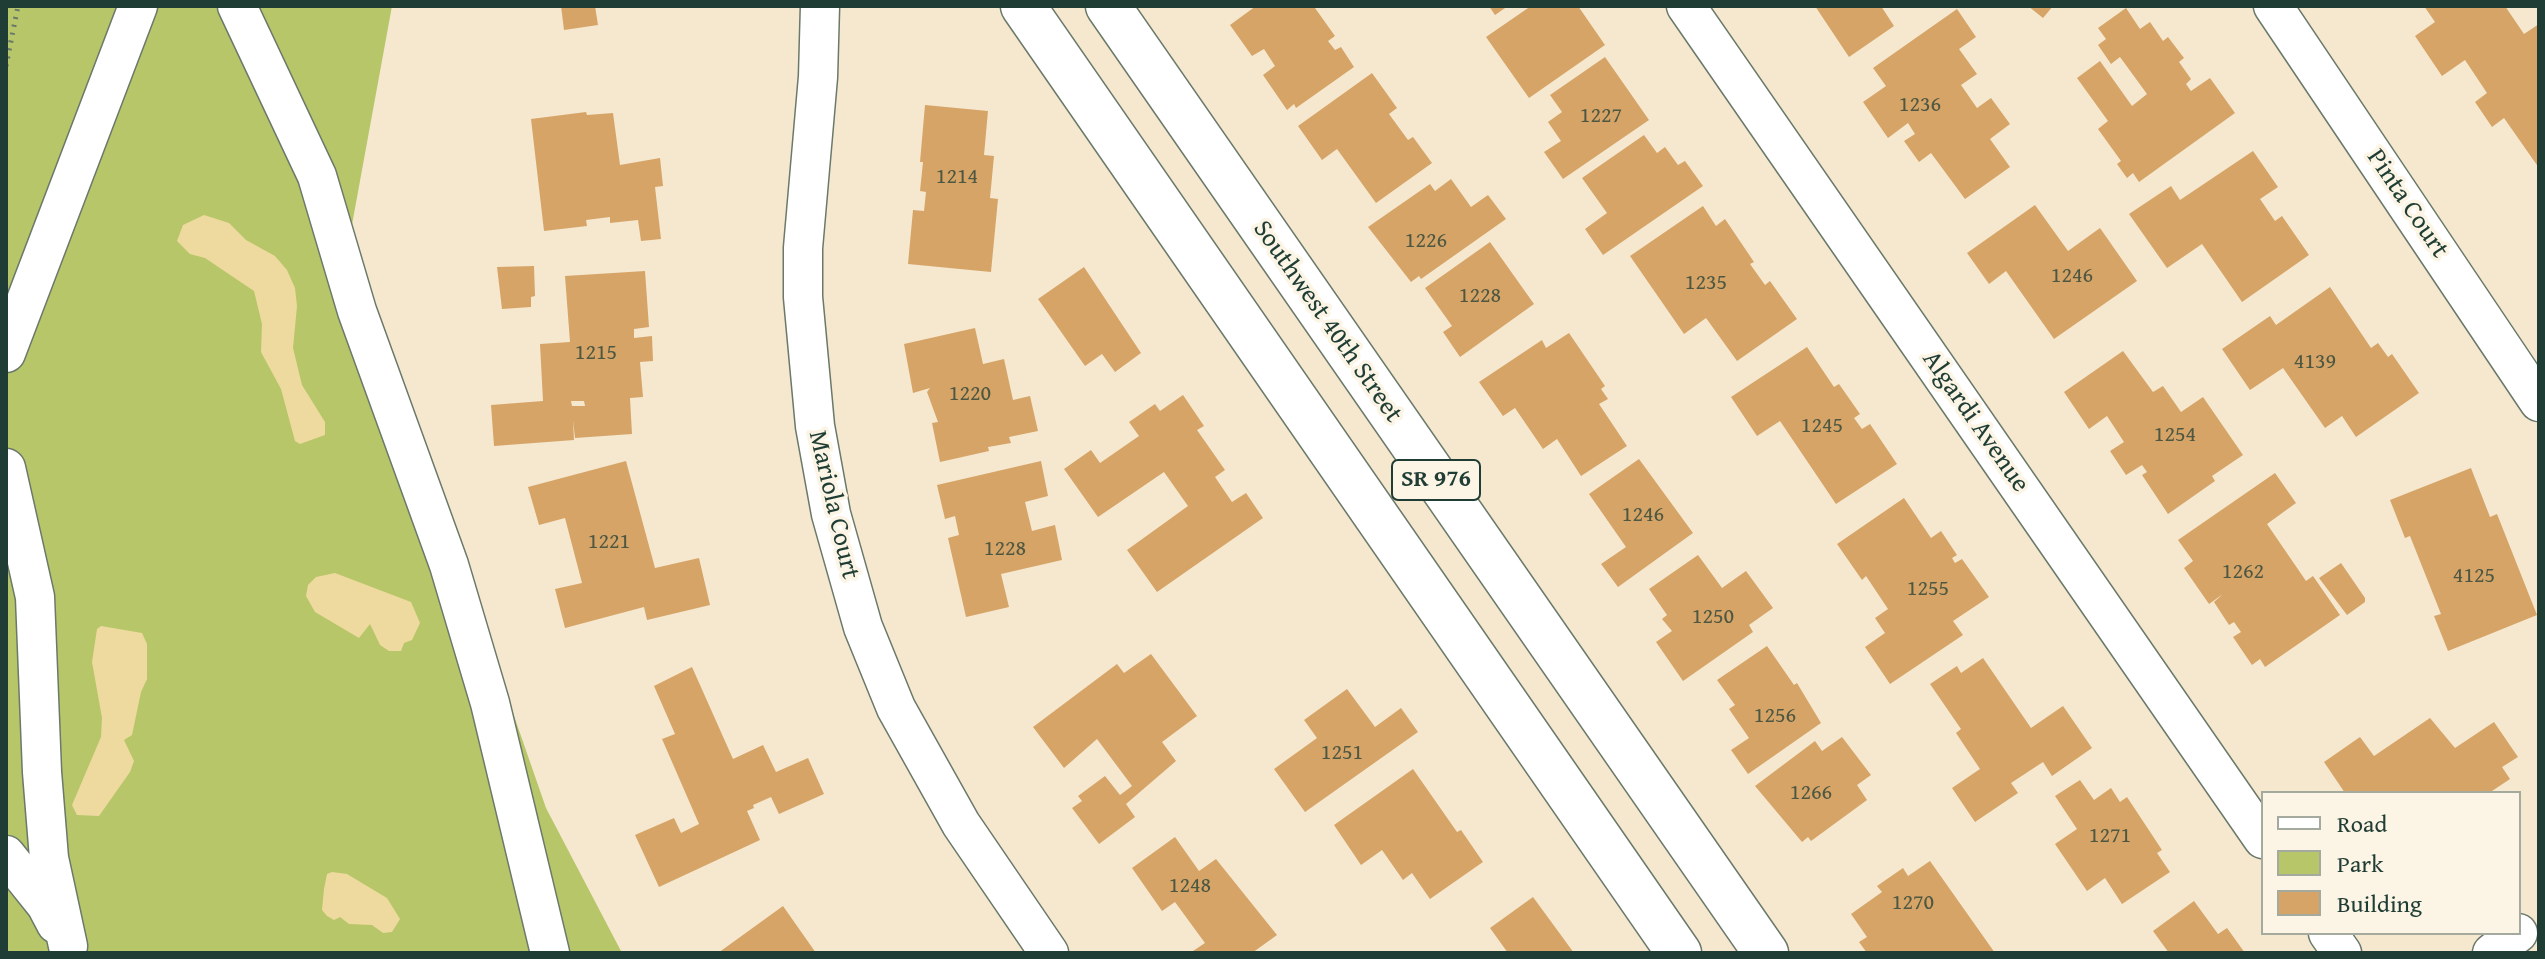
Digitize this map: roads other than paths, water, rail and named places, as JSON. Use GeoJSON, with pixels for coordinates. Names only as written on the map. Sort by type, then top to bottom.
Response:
{"type":"FeatureCollection","features":[{"type":"Feature","properties":{"kind":"main road","name":"SR 976"},"geometry":{"type":"LineString","coordinates":[[1023,6],[1679,953]]}},
{"type":"Feature","properties":{"kind":"main road","name":"Southwest 40th Street"},"geometry":{"type":"LineString","coordinates":[[1108,6],[1766,953]]}},
{"type":"Feature","properties":{"kind":"street"},"geometry":{"type":"LineString","coordinates":[[6,353],[138,6]]}},
{"type":"Feature","properties":{"kind":"street"},"geometry":{"type":"LineString","coordinates":[[237,6],[317,176],[357,311],[449,565],[490,703],[550,953]]}},
{"type":"Feature","properties":{"kind":"street","name":"Mariola Court"},"geometry":{"type":"LineString","coordinates":[[820,6],[818,77],[803,248],[803,297],[815,426],[831,514],[863,627],[896,708],[961,824],[1049,953]]}},
{"type":"Feature","properties":{"kind":"street","name":"Algardi Avenue"},"geometry":{"type":"LineString","coordinates":[[1686,6],[2261,836]]}},
{"type":"Feature","properties":{"kind":"street","name":"Pinta Court"},"geometry":{"type":"LineString","coordinates":[[2273,6],[2539,402]]}},
{"type":"Feature","properties":{"kind":"street"},"geometry":{"type":"LineString","coordinates":[[6,468],[35,597],[49,858],[69,950]]}},
{"type":"Feature","properties":{"kind":"street"},"geometry":{"type":"LineString","coordinates":[[6,855],[46,905],[69,950]]}},
{"type":"Feature","properties":{"kind":"street"},"geometry":{"type":"LineString","coordinates":[[2521,929],[2539,909]]}},
{"type":"Feature","properties":{"kind":"street"},"geometry":{"type":"LineString","coordinates":[[2329,935],[2342,953]]}},
{"type":"Feature","properties":{"kind":"street"},"geometry":{"type":"LineString","coordinates":[[2492,953],[2514,935]]}}]}
